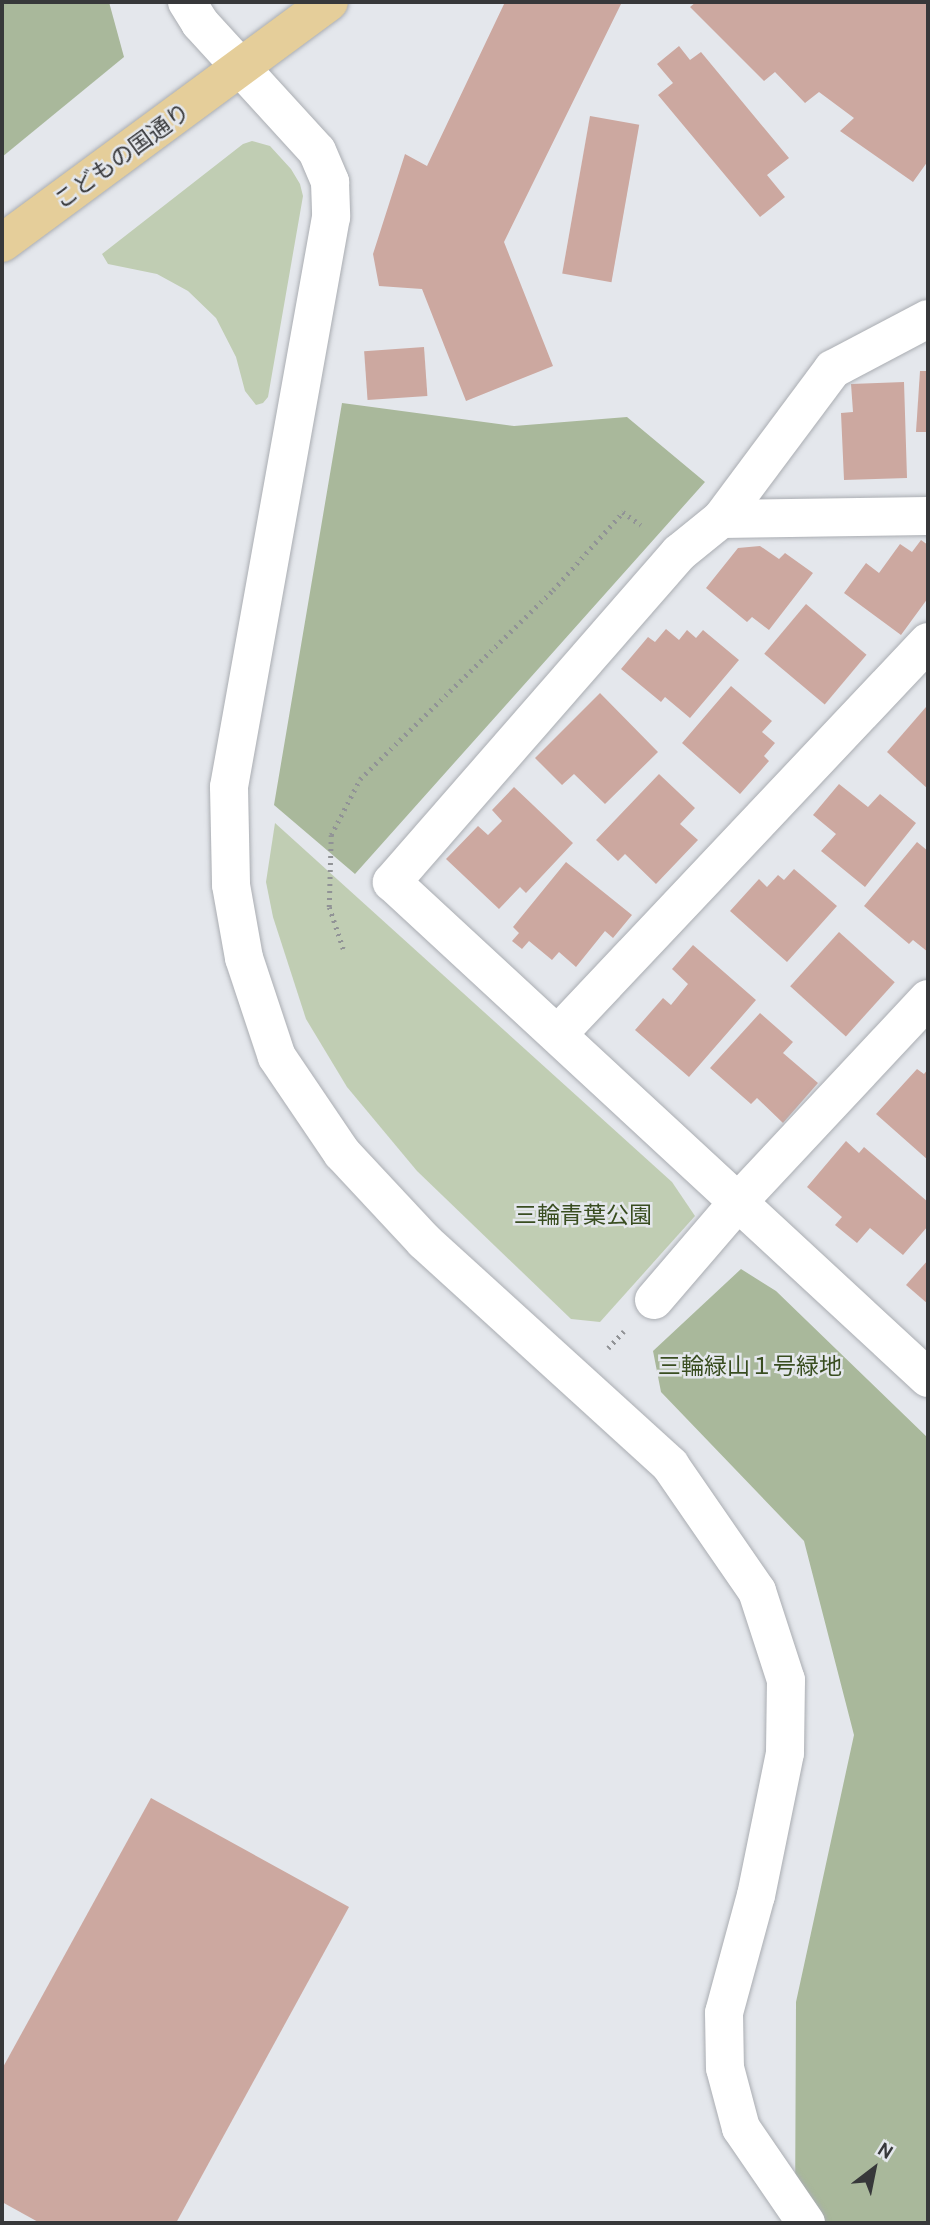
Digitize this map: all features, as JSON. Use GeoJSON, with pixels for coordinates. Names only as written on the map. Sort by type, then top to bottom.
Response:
{"type":"FeatureCollection","features":[{"type":"Feature","properties":{"kind":"main road","name":"こどもの国通り"},"geometry":{"type":"LineString","coordinates":[[2,243],[329,2]]}},
{"type":"Feature","properties":{"kind":"street"},"geometry":{"type":"LineString","coordinates":[[187,2],[200,23],[317,151],[330,182],[331,218],[229,787],[231,885],[244,958],[277,1057],[342,1153],[424,1241],[670,1465],[757,1591],[786,1680],[785,1753],[756,1895],[724,2013],[725,2067],[741,2128],[806,2223]]}},
{"type":"Feature","properties":{"kind":"street"},"geometry":{"type":"LineString","coordinates":[[928,319],[833,369],[720,519],[679,553],[392,882],[928,1378]]}},
{"type":"Feature","properties":{"kind":"street"},"geometry":{"type":"LineString","coordinates":[[720,519],[928,516]]}},
{"type":"Feature","properties":{"kind":"street"},"geometry":{"type":"LineString","coordinates":[[558,1034],[928,642]]}},
{"type":"Feature","properties":{"kind":"street"},"geometry":{"type":"LineString","coordinates":[[654,1300],[738,1202],[927,1002]]}},
{"type":"Feature","properties":{"kind":"path"},"geometry":{"type":"LineString","coordinates":[[343,948],[329,906],[331,835],[359,779],[553,590],[623,512],[679,553]]}},
{"type":"Feature","properties":{"kind":"path"},"geometry":{"type":"LineString","coordinates":[[577,1381],[654,1300]]}},
{"type":"Feature","properties":{"kind":"green space"},"geometry":{"type":"Polygon","coordinates":[[[2,2],[109,2],[124,57],[2,157],[2,2]]]}},
{"type":"Feature","properties":{"kind":"green space"},"geometry":{"type":"Polygon","coordinates":[[[252,141],[270,146],[291,169],[300,184],[303,196],[268,397],[263,403],[256,405],[245,391],[236,357],[216,318],[188,291],[157,274],[108,264],[102,254],[243,144],[252,141]]]}},
{"type":"Feature","properties":{"kind":"green space"},"geometry":{"type":"Polygon","coordinates":[[[342,403],[514,426],[627,417],[705,482],[355,874],[274,805],[342,403]]]}},
{"type":"Feature","properties":{"kind":"green space","name":"三輪青葉公園"},"geometry":{"type":"Polygon","coordinates":[[[275,823],[672,1182],[695,1216],[600,1322],[571,1319],[417,1171],[347,1087],[306,1019],[273,917],[266,882],[275,823]]]}},
{"type":"Feature","properties":{"kind":"green space","name":"三輪緑山１号緑地"},"geometry":{"type":"Polygon","coordinates":[[[741,1269],[776,1291],[928,1438],[928,2223],[795,2223],[796,2002],[854,1735],[804,1541],[661,1392],[653,1351],[741,1269]]]}},
{"type":"Feature","properties":{"kind":"building"},"geometry":{"type":"Polygon","coordinates":[[[505,2],[622,2],[504,242],[553,366],[466,401],[422,289],[379,286],[373,254],[405,154],[427,166],[505,2]]]}},
{"type":"Feature","properties":{"kind":"building"},"geometry":{"type":"Polygon","coordinates":[[[696,2],[928,2],[928,161],[913,182],[840,131],[854,118],[819,92],[805,103],[775,72],[764,81],[690,7],[696,2]]]}},
{"type":"Feature","properties":{"kind":"building"},"geometry":{"type":"Polygon","coordinates":[[[679,46],[690,60],[701,52],[789,158],[767,175],[785,197],[760,217],[658,95],[673,83],[657,64],[679,46]]]}},
{"type":"Feature","properties":{"kind":"building"},"geometry":{"type":"Polygon","coordinates":[[[590,116],[639,125],[611,282],[562,274],[590,116]]]}},
{"type":"Feature","properties":{"kind":"building"},"geometry":{"type":"Polygon","coordinates":[[[424,347],[427,396],[368,400],[364,351],[424,347]]]}},
{"type":"Feature","properties":{"kind":"building"},"geometry":{"type":"Polygon","coordinates":[[[920,371],[928,371],[928,432],[916,432],[920,371]]]}},
{"type":"Feature","properties":{"kind":"building"},"geometry":{"type":"Polygon","coordinates":[[[904,382],[907,478],[844,480],[841,413],[853,412],[851,384],[904,382]]]}},
{"type":"Feature","properties":{"kind":"building"},"geometry":{"type":"Polygon","coordinates":[[[921,540],[928,545],[928,598],[901,635],[844,593],[866,563],[879,573],[900,544],[912,552],[921,540]]]}},
{"type":"Feature","properties":{"kind":"building"},"geometry":{"type":"Polygon","coordinates":[[[760,546],[779,559],[785,553],[813,573],[769,630],[752,617],[747,622],[706,588],[738,548],[760,546]]]}},
{"type":"Feature","properties":{"kind":"building"},"geometry":{"type":"Polygon","coordinates":[[[806,604],[867,655],[825,705],[764,654],[806,604]]]}},
{"type":"Feature","properties":{"kind":"building"},"geometry":{"type":"Polygon","coordinates":[[[666,629],[679,640],[687,630],[696,638],[703,630],[739,660],[690,718],[665,697],[661,702],[621,669],[648,637],[655,642],[666,629]]]}},
{"type":"Feature","properties":{"kind":"building"},"geometry":{"type":"Polygon","coordinates":[[[731,686],[772,721],[762,732],[775,743],[764,756],[769,761],[740,794],[682,743],[731,686]]]}},
{"type":"Feature","properties":{"kind":"building"},"geometry":{"type":"Polygon","coordinates":[[[600,693],[658,752],[605,804],[574,774],[562,785],[535,758],[600,693]]]}},
{"type":"Feature","properties":{"kind":"building"},"geometry":{"type":"Polygon","coordinates":[[[926,707],[928,709],[928,789],[887,752],[926,707]]]}},
{"type":"Feature","properties":{"kind":"building"},"geometry":{"type":"Polygon","coordinates":[[[659,774],[695,808],[680,824],[698,840],[656,884],[625,854],[618,861],[596,840],[659,774]]]}},
{"type":"Feature","properties":{"kind":"building"},"geometry":{"type":"Polygon","coordinates":[[[839,784],[868,807],[880,794],[916,823],[865,887],[821,851],[836,834],[813,815],[839,784]]]}},
{"type":"Feature","properties":{"kind":"building"},"geometry":{"type":"Polygon","coordinates":[[[514,787],[573,843],[526,893],[520,887],[499,909],[446,859],[478,826],[488,835],[502,821],[492,810],[514,787]]]}},
{"type":"Feature","properties":{"kind":"building"},"geometry":{"type":"Polygon","coordinates":[[[917,842],[928,851],[928,952],[913,940],[909,944],[864,906],[917,842]]]}},
{"type":"Feature","properties":{"kind":"building"},"geometry":{"type":"Polygon","coordinates":[[[566,862],[632,915],[613,938],[605,931],[576,967],[559,952],[552,960],[529,941],[522,949],[512,941],[519,933],[513,927],[566,862]]]}},
{"type":"Feature","properties":{"kind":"building"},"geometry":{"type":"Polygon","coordinates":[[[794,869],[837,906],[787,962],[730,911],[759,879],[767,887],[778,875],[784,880],[794,869]]]}},
{"type":"Feature","properties":{"kind":"building"},"geometry":{"type":"Polygon","coordinates":[[[839,932],[895,982],[846,1036],[790,986],[839,932]]]}},
{"type":"Feature","properties":{"kind":"building"},"geometry":{"type":"Polygon","coordinates":[[[693,945],[756,1000],[689,1077],[635,1030],[663,998],[671,1005],[688,984],[672,969],[693,945]]]}},
{"type":"Feature","properties":{"kind":"building"},"geometry":{"type":"Polygon","coordinates":[[[760,1013],[793,1042],[783,1053],[818,1083],[783,1123],[757,1098],[751,1104],[710,1068],[760,1013]]]}},
{"type":"Feature","properties":{"kind":"building"},"geometry":{"type":"Polygon","coordinates":[[[917,1069],[924,1074],[928,1069],[928,1160],[876,1114],[917,1069]]]}},
{"type":"Feature","properties":{"kind":"building"},"geometry":{"type":"Polygon","coordinates":[[[846,1141],[859,1153],[864,1147],[928,1202],[928,1226],[903,1255],[870,1228],[857,1243],[835,1225],[842,1217],[807,1187],[846,1141]]]}},
{"type":"Feature","properties":{"kind":"building"},"geometry":{"type":"Polygon","coordinates":[[[928,1260],[928,1304],[906,1285],[928,1260]]]}},
{"type":"Feature","properties":{"kind":"building"},"geometry":{"type":"Polygon","coordinates":[[[151,1798],[349,1907],[176,2223],[40,2223],[2,2202],[2,2069],[151,1798]]]}}]}
